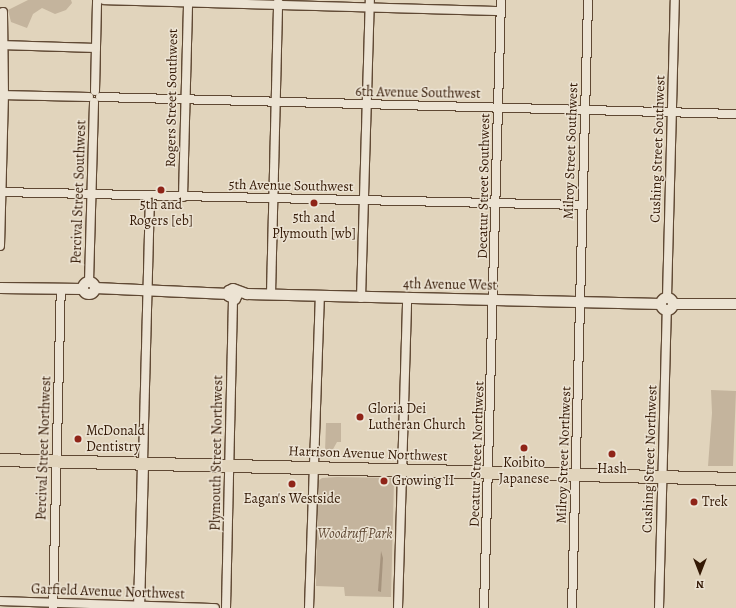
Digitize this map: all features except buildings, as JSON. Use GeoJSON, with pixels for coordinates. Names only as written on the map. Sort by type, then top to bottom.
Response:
{"type":"FeatureCollection","features":[{"type":"Feature","properties":{"kind":"main road","name":"Harrison Avenue Northwest"},"geometry":{"type":"LineString","coordinates":[[0,460],[736,479]]}},
{"type":"Feature","properties":{"kind":"street","name":"Percival Street Southwest"},"geometry":{"type":"LineString","coordinates":[[89,286],[97,0]]}},
{"type":"Feature","properties":{"kind":"street"},"geometry":{"type":"LineString","coordinates":[[104,0],[370,4],[501,11]]}},
{"type":"Feature","properties":{"kind":"street","name":"Decatur Street Southwest"},"geometry":{"type":"LineString","coordinates":[[494,300],[501,0]]}},
{"type":"Feature","properties":{"kind":"street","name":"Milroy Street Southwest"},"geometry":{"type":"LineString","coordinates":[[580,302],[588,0]]}},
{"type":"Feature","properties":{"kind":"street","name":"Cushing Street Southwest"},"geometry":{"type":"LineString","coordinates":[[667,304],[676,0]]}},
{"type":"Feature","properties":{"kind":"street","name":"Rogers Street Southwest"},"geometry":{"type":"LineString","coordinates":[[183,197],[188,1]]}},
{"type":"Feature","properties":{"kind":"street"},"geometry":{"type":"LineString","coordinates":[[271,294],[278,2]]}},
{"type":"Feature","properties":{"kind":"street"},"geometry":{"type":"LineString","coordinates":[[361,298],[370,4]]}},
{"type":"Feature","properties":{"kind":"street"},"geometry":{"type":"LineString","coordinates":[[0,246],[3,12]]}},
{"type":"Feature","properties":{"kind":"street"},"geometry":{"type":"LineString","coordinates":[[2,45],[96,48]]}},
{"type":"Feature","properties":{"kind":"street","name":"6th Avenue Southwest"},"geometry":{"type":"LineString","coordinates":[[2,95],[736,114]]}},
{"type":"Feature","properties":{"kind":"street","name":"5th Avenue Southwest"},"geometry":{"type":"LineString","coordinates":[[1,192],[582,205]]}},
{"type":"Feature","properties":{"kind":"street"},"geometry":{"type":"LineString","coordinates":[[139,607],[150,196]]}},
{"type":"Feature","properties":{"kind":"street","name":"4th Avenue West"},"geometry":{"type":"LineString","coordinates":[[0,288],[62,289],[89,286],[147,292],[233,295],[271,294],[361,298],[710,305],[736,304]]}},
{"type":"Feature","properties":{"kind":"street","name":"Percival Street Northwest"},"geometry":{"type":"LineString","coordinates":[[53,606],[62,289]]}},
{"type":"Feature","properties":{"kind":"street","name":"Plymouth Street Northwest"},"geometry":{"type":"LineString","coordinates":[[226,608],[233,295]]}},
{"type":"Feature","properties":{"kind":"street"},"geometry":{"type":"LineString","coordinates":[[309,608],[320,296]]}},
{"type":"Feature","properties":{"kind":"street"},"geometry":{"type":"LineString","coordinates":[[398,608],[407,298]]}},
{"type":"Feature","properties":{"kind":"street","name":"Decatur Street Northwest"},"geometry":{"type":"LineString","coordinates":[[484,608],[490,472],[494,300]]}},
{"type":"Feature","properties":{"kind":"street","name":"Milroy Street Northwest"},"geometry":{"type":"LineString","coordinates":[[572,608],[577,474],[580,302]]}},
{"type":"Feature","properties":{"kind":"street","name":"Cushing Street Northwest"},"geometry":{"type":"LineString","coordinates":[[659,608],[667,304]]}},
{"type":"Feature","properties":{"kind":"street","name":"4th Avenue West"},"geometry":{"type":"LineString","coordinates":[[710,305],[736,311]]}},
{"type":"Feature","properties":{"kind":"street","name":"Garfield Avenue Northwest"},"geometry":{"type":"LineString","coordinates":[[0,601],[53,606],[215,608]]}},
{"type":"Feature","properties":{"kind":"green space"},"geometry":{"type":"Polygon","coordinates":[[[28,0],[71,0],[72,3],[66,10],[55,14],[42,8],[33,14],[27,28],[11,22],[8,10],[28,0]]]}},
{"type":"Feature","properties":{"kind":"green space"},"geometry":{"type":"Polygon","coordinates":[[[711,390],[736,391],[733,466],[708,466],[712,413],[711,390]]]}},
{"type":"Feature","properties":{"kind":"green space"},"geometry":{"type":"Polygon","coordinates":[[[326,423],[341,423],[341,442],[337,442],[332,451],[325,452],[326,423]]]}},
{"type":"Feature","properties":{"kind":"green space","name":"Woodruff Park"},"geometry":{"type":"Polygon","coordinates":[[[322,478],[392,478],[394,481],[391,597],[345,596],[344,587],[316,586],[318,481],[322,478]]]}},
{"type":"Feature","properties":{"kind":"shaded area"},"geometry":{"type":"Polygon","coordinates":[[[381,551],[383,558],[381,592],[378,591],[381,551]]]}},
{"type":"Feature","properties":{"kind":"place","name":"5th and Rogers [eb]"},"geometry":{"type":"Point","coordinates":[161,190]}},
{"type":"Feature","properties":{"kind":"place","name":"5th and Plymouth [wb]"},"geometry":{"type":"Point","coordinates":[314,203]}},
{"type":"Feature","properties":{"kind":"place","name":"Gloria Dei Lutheran Church"},"geometry":{"type":"Point","coordinates":[360,417]}},
{"type":"Feature","properties":{"kind":"place","name":"McDonald Dentistry"},"geometry":{"type":"Point","coordinates":[78,439]}},
{"type":"Feature","properties":{"kind":"place","name":"Koibito Japanese"},"geometry":{"type":"Point","coordinates":[524,448]}},
{"type":"Feature","properties":{"kind":"place","name":"Hash"},"geometry":{"type":"Point","coordinates":[612,454]}},
{"type":"Feature","properties":{"kind":"place","name":"Growing II"},"geometry":{"type":"Point","coordinates":[384,481]}},
{"type":"Feature","properties":{"kind":"place","name":"Eagan's Westside"},"geometry":{"type":"Point","coordinates":[292,484]}},
{"type":"Feature","properties":{"kind":"place","name":"Trek"},"geometry":{"type":"Point","coordinates":[694,502]}}]}
